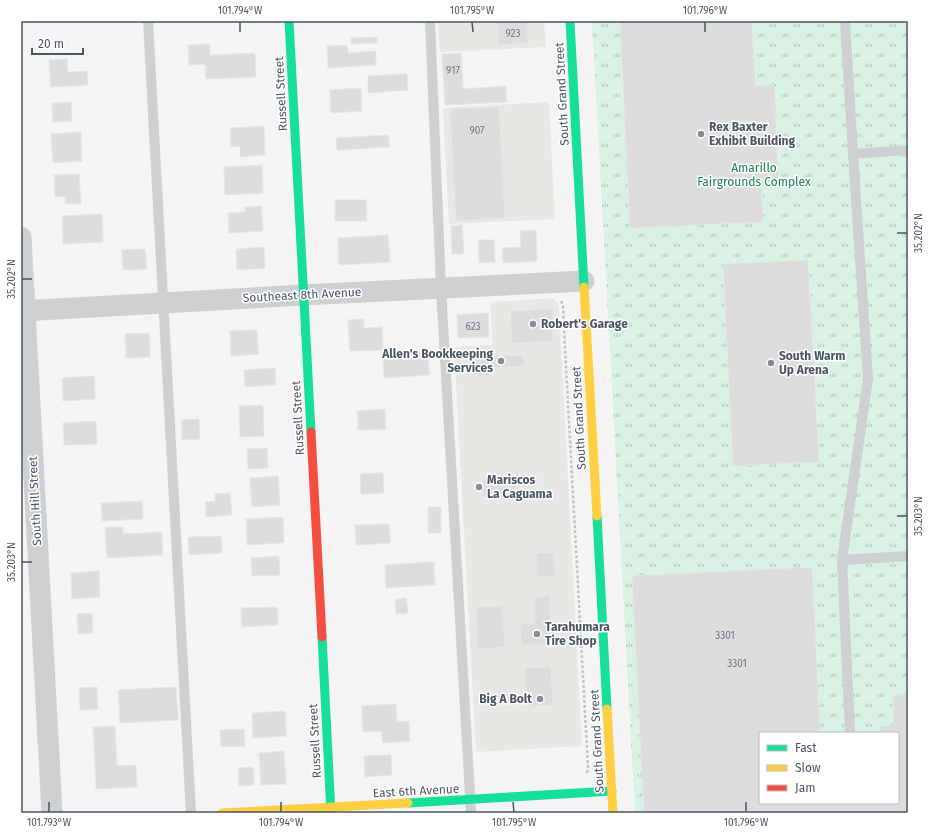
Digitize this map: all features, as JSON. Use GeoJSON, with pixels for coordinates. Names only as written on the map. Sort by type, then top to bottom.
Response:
{"type":"FeatureCollection","features":[{"type":"Feature","properties":{"kind":"street","name":"Russell Street"},"geometry":{"type":"LineString","coordinates":[[289,21],[331,810]]}},
{"type":"Feature","properties":{"kind":"street","name":"South Grand Street"},"geometry":{"type":"LineString","coordinates":[[570,21],[613,813]]}},
{"type":"Feature","properties":{"kind":"street","name":"South Hill Street"},"geometry":{"type":"LineString","coordinates":[[21,237],[23,310],[52,813]]}},
{"type":"Feature","properties":{"kind":"street","name":"Southeast 8th Avenue"},"geometry":{"type":"LineString","coordinates":[[23,310],[584,281]]}},
{"type":"Feature","properties":{"kind":"street","name":"East 6th Avenue"},"geometry":{"type":"LineString","coordinates":[[222,813],[331,810],[612,791]]}},
{"type":"Feature","properties":{"kind":"lane"},"geometry":{"type":"LineString","coordinates":[[148,21],[191,813]]}},
{"type":"Feature","properties":{"kind":"lane"},"geometry":{"type":"LineString","coordinates":[[430,21],[441,288],[472,813]]}},
{"type":"Feature","properties":{"kind":"lane"},"geometry":{"type":"LineString","coordinates":[[846,21],[868,379],[842,560],[850,732]]}},
{"type":"Feature","properties":{"kind":"lane"},"geometry":{"type":"LineString","coordinates":[[854,154],[908,150]]}},
{"type":"Feature","properties":{"kind":"lane"},"geometry":{"type":"LineString","coordinates":[[842,560],[908,556]]}},
{"type":"Feature","properties":{"kind":"path"},"geometry":{"type":"LineString","coordinates":[[560,299],[563,306],[587,776]]}},
{"type":"Feature","properties":{"kind":"shaded area"},"geometry":{"type":"Polygon","coordinates":[[[438,21],[544,21],[546,47],[440,52],[438,21]]]}},
{"type":"Feature","properties":{"kind":"shaded area"},"geometry":{"type":"Polygon","coordinates":[[[549,102],[555,219],[449,224],[443,108],[549,102]]]}},
{"type":"Feature","properties":{"kind":"shaded area"},"geometry":{"type":"Polygon","coordinates":[[[554,298],[559,307],[582,746],[476,752],[454,347],[493,345],[490,302],[554,298]]]}},
{"type":"Feature","properties":{"kind":"green space","name":"Amarillo Fairgrounds Complex"},"geometry":{"type":"Polygon","coordinates":[[[592,21],[908,21],[908,813],[635,813],[592,21]]]}},
{"type":"Feature","properties":{"kind":"building","name":"Rex Baxter Exhibit Building"},"geometry":{"type":"Polygon","coordinates":[[[620,21],[752,21],[755,86],[774,85],[779,182],[761,183],[763,222],[630,228],[620,21]]]}},
{"type":"Feature","properties":{"kind":"building"},"geometry":{"type":"Polygon","coordinates":[[[527,22],[528,43],[499,45],[498,23],[527,22]]]}},
{"type":"Feature","properties":{"kind":"building"},"geometry":{"type":"Polygon","coordinates":[[[377,37],[377,43],[351,44],[351,38],[377,37]]]}},
{"type":"Feature","properties":{"kind":"building"},"geometry":{"type":"Polygon","coordinates":[[[210,44],[210,55],[255,53],[256,77],[206,79],[205,64],[189,65],[188,45],[210,44]]]}},
{"type":"Feature","properties":{"kind":"building"},"geometry":{"type":"Polygon","coordinates":[[[347,45],[348,53],[376,51],[376,65],[328,68],[327,46],[347,45]]]}},
{"type":"Feature","properties":{"kind":"building"},"geometry":{"type":"Polygon","coordinates":[[[461,53],[463,89],[506,86],[507,102],[445,105],[442,54],[461,53]]]}},
{"type":"Feature","properties":{"kind":"building"},"geometry":{"type":"Polygon","coordinates":[[[67,59],[68,72],[87,71],[88,85],[51,87],[49,60],[67,59]]]}},
{"type":"Feature","properties":{"kind":"building"},"geometry":{"type":"Polygon","coordinates":[[[407,74],[408,90],[368,93],[368,76],[407,74]]]}},
{"type":"Feature","properties":{"kind":"building"},"geometry":{"type":"Polygon","coordinates":[[[361,88],[362,111],[331,113],[330,90],[361,88]]]}},
{"type":"Feature","properties":{"kind":"building"},"geometry":{"type":"Polygon","coordinates":[[[71,102],[72,121],[53,122],[52,103],[71,102]]]}},
{"type":"Feature","properties":{"kind":"building"},"geometry":{"type":"Polygon","coordinates":[[[499,107],[505,218],[456,221],[450,109],[499,107]]]}},
{"type":"Feature","properties":{"kind":"building"},"geometry":{"type":"Polygon","coordinates":[[[264,126],[265,155],[240,157],[240,146],[231,147],[230,128],[264,126]]]}},
{"type":"Feature","properties":{"kind":"building"},"geometry":{"type":"Polygon","coordinates":[[[81,132],[82,161],[53,163],[51,134],[81,132]]]}},
{"type":"Feature","properties":{"kind":"building"},"geometry":{"type":"Polygon","coordinates":[[[389,135],[389,147],[337,150],[336,138],[389,135]]]}},
{"type":"Feature","properties":{"kind":"building"},"geometry":{"type":"Polygon","coordinates":[[[262,165],[263,193],[225,195],[224,167],[262,165]]]}},
{"type":"Feature","properties":{"kind":"building"},"geometry":{"type":"Polygon","coordinates":[[[79,174],[81,204],[65,204],[65,196],[55,197],[54,175],[79,174]]]}},
{"type":"Feature","properties":{"kind":"building"},"geometry":{"type":"Polygon","coordinates":[[[335,200],[366,200],[367,221],[335,221],[335,200]]]}},
{"type":"Feature","properties":{"kind":"building"},"geometry":{"type":"Polygon","coordinates":[[[261,206],[263,231],[229,233],[228,213],[245,212],[245,207],[261,206]]]}},
{"type":"Feature","properties":{"kind":"building"},"geometry":{"type":"Polygon","coordinates":[[[102,214],[103,242],[63,244],[62,216],[102,214]]]}},
{"type":"Feature","properties":{"kind":"building"},"geometry":{"type":"Polygon","coordinates":[[[462,225],[464,254],[452,254],[451,226],[462,225]]]}},
{"type":"Feature","properties":{"kind":"building"},"geometry":{"type":"Polygon","coordinates":[[[536,230],[537,261],[503,263],[502,248],[521,247],[520,231],[536,230]]]}},
{"type":"Feature","properties":{"kind":"building"},"geometry":{"type":"Polygon","coordinates":[[[388,235],[390,262],[339,265],[338,238],[388,235]]]}},
{"type":"Feature","properties":{"kind":"building"},"geometry":{"type":"Polygon","coordinates":[[[478,240],[494,240],[495,262],[479,263],[478,240]]]}},
{"type":"Feature","properties":{"kind":"building"},"geometry":{"type":"Polygon","coordinates":[[[264,247],[265,268],[237,270],[236,249],[264,247]]]}},
{"type":"Feature","properties":{"kind":"building"},"geometry":{"type":"Polygon","coordinates":[[[145,249],[147,269],[123,270],[122,250],[145,249]]]}},
{"type":"Feature","properties":{"kind":"building","name":"South Warm Up Arena"},"geometry":{"type":"Polygon","coordinates":[[[808,260],[819,462],[733,466],[723,264],[808,260]]]}},
{"type":"Feature","properties":{"kind":"building"},"geometry":{"type":"Polygon","coordinates":[[[552,309],[553,341],[512,343],[510,311],[552,309]]]}},
{"type":"Feature","properties":{"kind":"building"},"geometry":{"type":"Polygon","coordinates":[[[488,313],[489,337],[458,338],[457,315],[488,313]]]}},
{"type":"Feature","properties":{"kind":"building"},"geometry":{"type":"Polygon","coordinates":[[[364,319],[364,328],[382,327],[383,350],[350,351],[348,320],[364,319]]]}},
{"type":"Feature","properties":{"kind":"building"},"geometry":{"type":"Polygon","coordinates":[[[257,330],[259,354],[231,356],[230,331],[257,330]]]}},
{"type":"Feature","properties":{"kind":"building"},"geometry":{"type":"Polygon","coordinates":[[[149,333],[150,357],[126,358],[125,334],[149,333]]]}},
{"type":"Feature","properties":{"kind":"building"},"geometry":{"type":"Polygon","coordinates":[[[428,351],[429,375],[384,378],[383,353],[428,351]]]}},
{"type":"Feature","properties":{"kind":"building"},"geometry":{"type":"Polygon","coordinates":[[[523,355],[524,366],[491,368],[491,375],[477,376],[476,357],[523,355]]]}},
{"type":"Feature","properties":{"kind":"building"},"geometry":{"type":"Polygon","coordinates":[[[275,368],[276,385],[245,387],[244,370],[275,368]]]}},
{"type":"Feature","properties":{"kind":"building"},"geometry":{"type":"Polygon","coordinates":[[[94,376],[95,399],[63,401],[62,378],[94,376]]]}},
{"type":"Feature","properties":{"kind":"building"},"geometry":{"type":"Polygon","coordinates":[[[263,405],[264,436],[240,437],[239,406],[263,405]]]}},
{"type":"Feature","properties":{"kind":"building"},"geometry":{"type":"Polygon","coordinates":[[[385,409],[386,429],[358,430],[357,411],[385,409]]]}},
{"type":"Feature","properties":{"kind":"building"},"geometry":{"type":"Polygon","coordinates":[[[199,419],[200,439],[182,440],[181,420],[199,419]]]}},
{"type":"Feature","properties":{"kind":"building"},"geometry":{"type":"Polygon","coordinates":[[[96,421],[97,444],[64,445],[63,423],[96,421]]]}},
{"type":"Feature","properties":{"kind":"building"},"geometry":{"type":"Polygon","coordinates":[[[267,448],[268,468],[248,469],[247,449],[267,448]]]}},
{"type":"Feature","properties":{"kind":"building"},"geometry":{"type":"Polygon","coordinates":[[[383,473],[384,493],[361,494],[360,474],[383,473]]]}},
{"type":"Feature","properties":{"kind":"building"},"geometry":{"type":"Polygon","coordinates":[[[278,476],[280,505],[252,507],[250,478],[278,476]]]}},
{"type":"Feature","properties":{"kind":"building"},"geometry":{"type":"Polygon","coordinates":[[[483,479],[515,480],[515,497],[483,496],[483,479]]]}},
{"type":"Feature","properties":{"kind":"building"},"geometry":{"type":"Polygon","coordinates":[[[230,493],[232,515],[206,517],[205,502],[215,501],[215,494],[230,493]]]}},
{"type":"Feature","properties":{"kind":"building"},"geometry":{"type":"Polygon","coordinates":[[[142,501],[143,519],[102,521],[101,503],[142,501]]]}},
{"type":"Feature","properties":{"kind":"building"},"geometry":{"type":"Polygon","coordinates":[[[428,507],[441,507],[441,533],[428,533],[428,507]]]}},
{"type":"Feature","properties":{"kind":"building"},"geometry":{"type":"Polygon","coordinates":[[[283,517],[284,543],[247,545],[246,519],[283,517]]]}},
{"type":"Feature","properties":{"kind":"building"},"geometry":{"type":"Polygon","coordinates":[[[389,524],[390,543],[356,545],[355,525],[389,524]]]}},
{"type":"Feature","properties":{"kind":"building"},"geometry":{"type":"Polygon","coordinates":[[[105,527],[123,527],[123,534],[162,532],[163,555],[107,558],[105,527]]]}},
{"type":"Feature","properties":{"kind":"building"},"geometry":{"type":"Polygon","coordinates":[[[221,536],[222,553],[189,555],[188,537],[221,536]]]}},
{"type":"Feature","properties":{"kind":"building"},"geometry":{"type":"Polygon","coordinates":[[[553,552],[555,576],[537,577],[536,553],[553,552]]]}},
{"type":"Feature","properties":{"kind":"building"},"geometry":{"type":"Polygon","coordinates":[[[279,556],[280,575],[252,576],[251,558],[279,556]]]}},
{"type":"Feature","properties":{"kind":"building"},"geometry":{"type":"Polygon","coordinates":[[[434,562],[435,585],[386,588],[385,565],[434,562]]]}},
{"type":"Feature","properties":{"kind":"building"},"geometry":{"type":"Polygon","coordinates":[[[812,567],[820,732],[759,732],[759,804],[899,804],[899,732],[880,732],[879,726],[894,726],[893,696],[908,695],[908,813],[644,813],[632,576],[812,567]]]}},
{"type":"Feature","properties":{"kind":"building"},"geometry":{"type":"Polygon","coordinates":[[[99,571],[100,597],[72,599],[71,573],[99,571]]]}},
{"type":"Feature","properties":{"kind":"building"},"geometry":{"type":"Polygon","coordinates":[[[550,596],[550,645],[521,645],[521,624],[535,624],[535,597],[550,596]]]}},
{"type":"Feature","properties":{"kind":"building"},"geometry":{"type":"Polygon","coordinates":[[[406,598],[408,613],[396,614],[395,600],[406,598]]]}},
{"type":"Feature","properties":{"kind":"building"},"geometry":{"type":"Polygon","coordinates":[[[502,606],[505,647],[478,649],[476,607],[502,606]]]}},
{"type":"Feature","properties":{"kind":"building"},"geometry":{"type":"Polygon","coordinates":[[[277,607],[278,625],[242,627],[241,608],[277,607]]]}},
{"type":"Feature","properties":{"kind":"building"},"geometry":{"type":"Polygon","coordinates":[[[92,613],[93,633],[78,634],[77,614],[92,613]]]}},
{"type":"Feature","properties":{"kind":"building"},"geometry":{"type":"Polygon","coordinates":[[[551,667],[553,705],[527,706],[525,668],[551,667]]]}},
{"type":"Feature","properties":{"kind":"building"},"geometry":{"type":"Polygon","coordinates":[[[97,687],[98,709],[80,710],[79,688],[97,687]]]}},
{"type":"Feature","properties":{"kind":"building"},"geometry":{"type":"Polygon","coordinates":[[[176,687],[178,720],[120,723],[118,690],[176,687]]]}},
{"type":"Feature","properties":{"kind":"building"},"geometry":{"type":"Polygon","coordinates":[[[396,704],[397,722],[409,721],[410,741],[382,743],[382,731],[363,732],[362,706],[396,704]]]}},
{"type":"Feature","properties":{"kind":"building"},"geometry":{"type":"Polygon","coordinates":[[[285,711],[286,736],[253,738],[252,713],[285,711]]]}},
{"type":"Feature","properties":{"kind":"building"},"geometry":{"type":"Polygon","coordinates":[[[115,726],[117,766],[136,765],[137,787],[96,789],[93,727],[115,726]]]}},
{"type":"Feature","properties":{"kind":"building"},"geometry":{"type":"Polygon","coordinates":[[[244,729],[245,746],[221,747],[220,730],[244,729]]]}},
{"type":"Feature","properties":{"kind":"building"},"geometry":{"type":"Polygon","coordinates":[[[284,751],[286,784],[261,785],[259,753],[284,751]]]}},
{"type":"Feature","properties":{"kind":"building"},"geometry":{"type":"Polygon","coordinates":[[[391,755],[392,775],[365,777],[364,756],[391,755]]]}},
{"type":"Feature","properties":{"kind":"building"},"geometry":{"type":"Polygon","coordinates":[[[253,767],[254,785],[239,786],[238,768],[253,767]]]}},
{"type":"Feature","properties":{"kind":"traffic: fast"},"geometry":{"type":"LineString","coordinates":[[289,21],[311,432]]}},
{"type":"Feature","properties":{"kind":"traffic: fast"},"geometry":{"type":"LineString","coordinates":[[570,21],[584,287]]}},
{"type":"Feature","properties":{"kind":"traffic: fast"},"geometry":{"type":"LineString","coordinates":[[597,516],[607,709]]}},
{"type":"Feature","properties":{"kind":"traffic: fast"},"geometry":{"type":"LineString","coordinates":[[322,637],[331,813]]}},
{"type":"Feature","properties":{"kind":"traffic: fast"},"geometry":{"type":"LineString","coordinates":[[408,803],[612,791]]}},
{"type":"Feature","properties":{"kind":"traffic: slow"},"geometry":{"type":"LineString","coordinates":[[584,287],[597,516]]}},
{"type":"Feature","properties":{"kind":"traffic: slow"},"geometry":{"type":"LineString","coordinates":[[607,709],[613,813]]}},
{"type":"Feature","properties":{"kind":"traffic: slow"},"geometry":{"type":"LineString","coordinates":[[222,813],[408,803]]}},
{"type":"Feature","properties":{"kind":"traffic: jam"},"geometry":{"type":"LineString","coordinates":[[311,432],[322,637]]}},
{"type":"Feature","properties":{"kind":"place","name":"Rex Baxter Exhibit Building"},"geometry":{"type":"Point","coordinates":[701,134]}},
{"type":"Feature","properties":{"kind":"place","name":"Robert's Garage"},"geometry":{"type":"Point","coordinates":[533,324]}},
{"type":"Feature","properties":{"kind":"place","name":"Allen's Bookkeeping Services"},"geometry":{"type":"Point","coordinates":[501,361]}},
{"type":"Feature","properties":{"kind":"place","name":"South Warm Up Arena"},"geometry":{"type":"Point","coordinates":[771,363]}},
{"type":"Feature","properties":{"kind":"place","name":"Mariscos La Caguama"},"geometry":{"type":"Point","coordinates":[479,487]}},
{"type":"Feature","properties":{"kind":"place","name":"Tarahumara Tire Shop"},"geometry":{"type":"Point","coordinates":[537,634]}},
{"type":"Feature","properties":{"kind":"place","name":"Big A Bolt"},"geometry":{"type":"Point","coordinates":[540,699]}}]}
